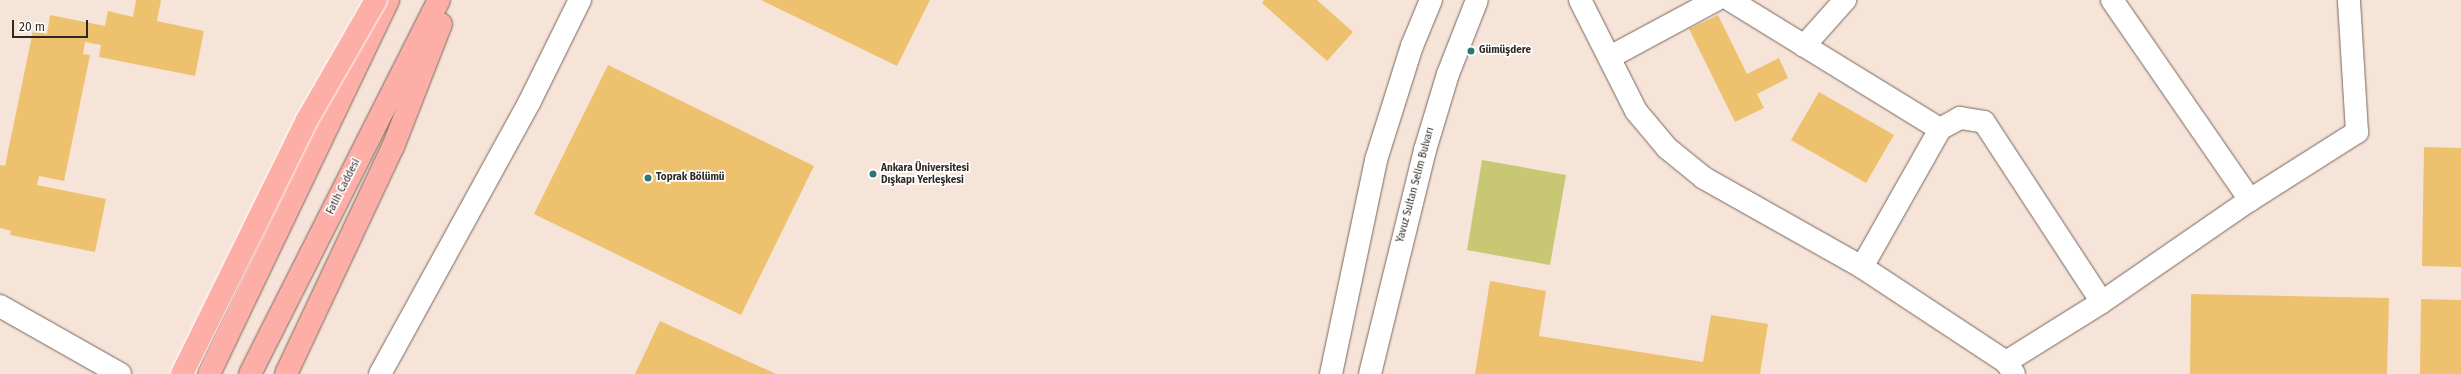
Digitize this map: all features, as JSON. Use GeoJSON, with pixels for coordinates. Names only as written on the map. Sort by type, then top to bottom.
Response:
{"type":"FeatureCollection","features":[{"type":"Feature","properties":{"kind":"main road"},"geometry":{"type":"LineString","coordinates":[[182,374],[307,120],[376,0]]}},
{"type":"Feature","properties":{"kind":"main road"},"geometry":{"type":"LineString","coordinates":[[209,374],[388,0]]}},
{"type":"Feature","properties":{"kind":"main road","name":"Fatih Caddesi"},"geometry":{"type":"LineString","coordinates":[[250,374],[439,0]]}},
{"type":"Feature","properties":{"kind":"main road"},"geometry":{"type":"LineString","coordinates":[[286,374],[392,147],[450,0]]}},
{"type":"Feature","properties":{"kind":"street"},"geometry":{"type":"LineString","coordinates":[[380,374],[530,100],[580,0]]}},
{"type":"Feature","properties":{"kind":"street"},"geometry":{"type":"LineString","coordinates":[[1331,374],[1376,160],[1396,93],[1430,0]]}},
{"type":"Feature","properties":{"kind":"street","name":"Yavuz Sultan Selim Bulvarı"},"geometry":{"type":"LineString","coordinates":[[1370,374],[1429,134],[1448,74],[1477,0]]}},
{"type":"Feature","properties":{"kind":"street"},"geometry":{"type":"LineString","coordinates":[[1610,57],[1716,0]]}},
{"type":"Feature","properties":{"kind":"street"},"geometry":{"type":"LineString","coordinates":[[1730,0],[1940,129]]}},
{"type":"Feature","properties":{"kind":"street"},"geometry":{"type":"LineString","coordinates":[[1804,46],[1845,0]]}},
{"type":"Feature","properties":{"kind":"street"},"geometry":{"type":"LineString","coordinates":[[2112,0],[2250,200]]}},
{"type":"Feature","properties":{"kind":"street"},"geometry":{"type":"LineString","coordinates":[[1579,1],[1610,57],[1636,110],[1666,148],[1704,178],[1862,267],[2010,368],[2102,302],[2250,200],[2357,132],[2349,0]]}},
{"type":"Feature","properties":{"kind":"street"},"geometry":{"type":"LineString","coordinates":[[1862,267],[1940,129],[1960,118],[1984,122],[2102,302]]}},
{"type":"Feature","properties":{"kind":"street"},"geometry":{"type":"LineString","coordinates":[[0,306],[120,374]]}},
{"type":"Feature","properties":{"kind":"shaded area"},"geometry":{"type":"Polygon","coordinates":[[[1482,160],[1566,175],[1550,265],[1467,250],[1482,160]]]}},
{"type":"Feature","properties":{"kind":"building"},"geometry":{"type":"Polygon","coordinates":[[[136,0],[161,0],[157,21],[204,31],[195,76],[99,57],[101,45],[85,42],[83,54],[90,55],[64,181],[39,176],[37,185],[106,199],[95,252],[10,235],[11,231],[0,228],[0,165],[5,166],[33,31],[47,34],[50,15],[105,26],[108,11],[133,17],[136,0]]]}},
{"type":"Feature","properties":{"kind":"building"},"geometry":{"type":"Polygon","coordinates":[[[761,0],[930,0],[897,66],[761,0]]]}},
{"type":"Feature","properties":{"kind":"building"},"geometry":{"type":"Polygon","coordinates":[[[1264,0],[1317,0],[1353,32],[1327,61],[1262,3],[1264,0]]]}},
{"type":"Feature","properties":{"kind":"building"},"geometry":{"type":"Polygon","coordinates":[[[1718,15],[1747,74],[1779,58],[1788,78],[1757,94],[1764,108],[1735,122],[1689,29],[1718,15]]]}},
{"type":"Feature","properties":{"kind":"building"},"geometry":{"type":"Polygon","coordinates":[[[608,65],[814,166],[741,315],[534,214],[608,65]]]}},
{"type":"Feature","properties":{"kind":"building"},"geometry":{"type":"Polygon","coordinates":[[[1819,92],[1894,135],[1866,183],[1791,140],[1819,92]]]}},
{"type":"Feature","properties":{"kind":"building"},"geometry":{"type":"Polygon","coordinates":[[[2424,147],[2461,148],[2461,267],[2422,266],[2424,147]]]}},
{"type":"Feature","properties":{"kind":"building"},"geometry":{"type":"Polygon","coordinates":[[[1490,281],[1546,291],[1539,336],[1703,362],[1711,315],[1768,324],[1760,374],[1475,374],[1490,281]]]}},
{"type":"Feature","properties":{"kind":"building"},"geometry":{"type":"Polygon","coordinates":[[[2191,294],[2389,298],[2387,374],[2190,374],[2191,294]]]}},
{"type":"Feature","properties":{"kind":"building"},"geometry":{"type":"Polygon","coordinates":[[[2421,299],[2461,300],[2461,374],[2420,374],[2421,299]]]}},
{"type":"Feature","properties":{"kind":"building"},"geometry":{"type":"Polygon","coordinates":[[[660,321],[776,374],[635,374],[660,321]]]}},
{"type":"Feature","properties":{"kind":"place","name":"Gümüşdere"},"geometry":{"type":"Point","coordinates":[1471,51]}},
{"type":"Feature","properties":{"kind":"place","name":"Ankara Üniversitesi Dışkapı Yerleşkesi"},"geometry":{"type":"Point","coordinates":[873,174]}},
{"type":"Feature","properties":{"kind":"place","name":"Toprak Bölümü"},"geometry":{"type":"Point","coordinates":[648,178]}}]}
